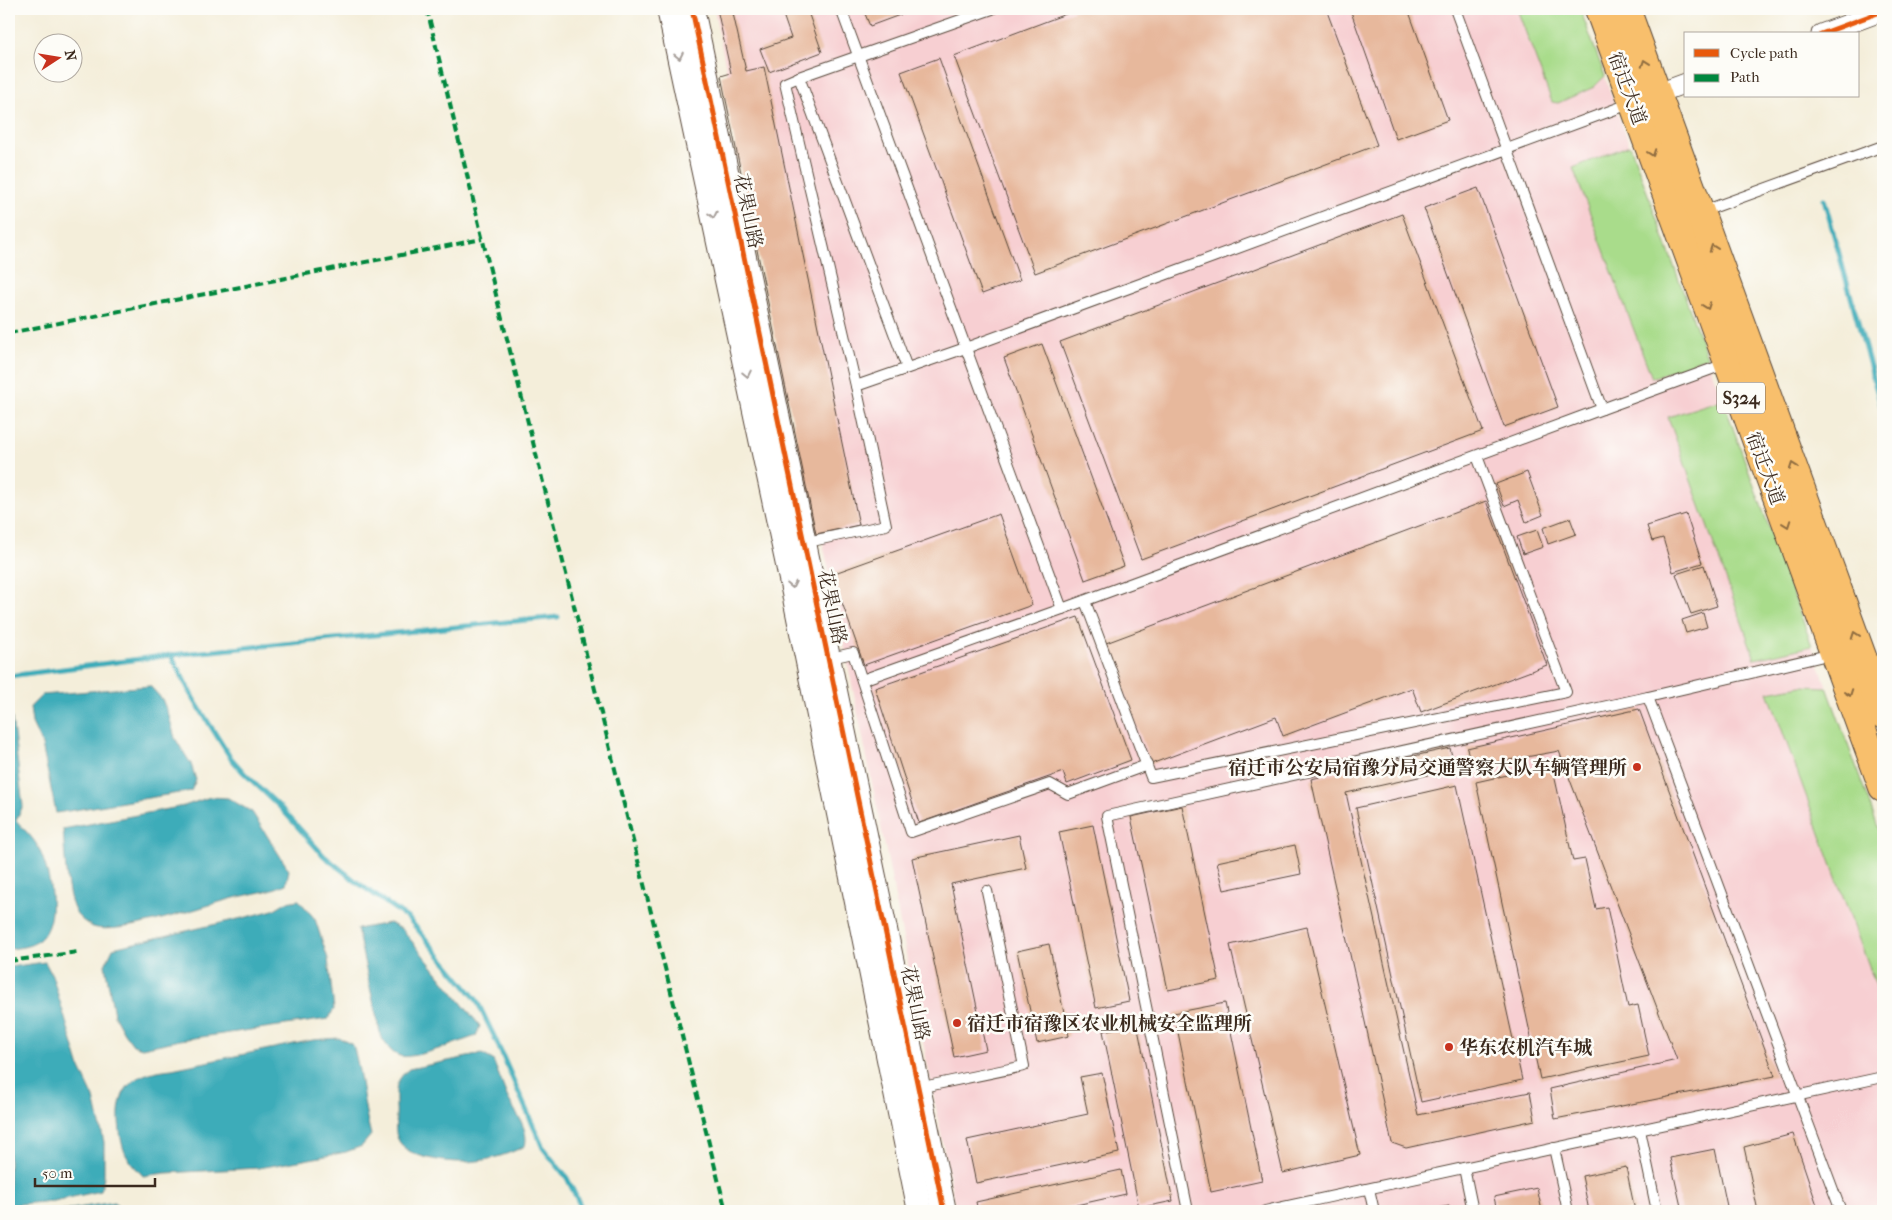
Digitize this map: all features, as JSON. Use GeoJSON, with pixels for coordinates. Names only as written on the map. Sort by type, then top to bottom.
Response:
{"type":"FeatureCollection","features":[{"type":"Feature","properties":{"kind":"main road","name":"宿迁大道"},"geometry":{"type":"LineString","coordinates":[[1599,9],[1645,98],[1688,216],[1883,714]]}},
{"type":"Feature","properties":{"kind":"main road","name":"宿迁大道"},"geometry":{"type":"LineString","coordinates":[[1626,9],[1645,98]]}},
{"type":"Feature","properties":{"kind":"main road","name":"宿迁大道"},"geometry":{"type":"LineString","coordinates":[[1688,216],[1728,363],[1883,787]]}},
{"type":"Feature","properties":{"kind":"street","name":"花果山路"},"geometry":{"type":"LineString","coordinates":[[669,9],[794,544]]}},
{"type":"Feature","properties":{"kind":"street","name":"花果山路"},"geometry":{"type":"LineString","coordinates":[[692,9],[818,661],[920,1211]]}},
{"type":"Feature","properties":{"kind":"street"},"geometry":{"type":"LineString","coordinates":[[1826,32],[1883,11]]}},
{"type":"Feature","properties":{"kind":"street"},"geometry":{"type":"LineString","coordinates":[[1645,98],[1684,84]]}},
{"type":"Feature","properties":{"kind":"street","name":"花果山路"},"geometry":{"type":"LineString","coordinates":[[818,661],[918,1088],[944,1211]]}},
{"type":"Feature","properties":{"kind":"lane"},"geometry":{"type":"LineString","coordinates":[[841,9],[1062,609]]}},
{"type":"Feature","properties":{"kind":"lane"},"geometry":{"type":"LineString","coordinates":[[794,544],[886,525],[856,386],[785,82],[992,9]]}},
{"type":"Feature","properties":{"kind":"lane"},"geometry":{"type":"LineString","coordinates":[[1455,9],[1602,409]]}},
{"type":"Feature","properties":{"kind":"lane"},"geometry":{"type":"LineString","coordinates":[[799,77],[907,368]]}},
{"type":"Feature","properties":{"kind":"lane"},"geometry":{"type":"LineString","coordinates":[[856,386],[966,348],[1645,98]]}},
{"type":"Feature","properties":{"kind":"lane"},"geometry":{"type":"LineString","coordinates":[[1688,216],[1883,146]]}},
{"type":"Feature","properties":{"kind":"lane"},"geometry":{"type":"LineString","coordinates":[[862,680],[1085,601],[1728,363]]}},
{"type":"Feature","properties":{"kind":"lane"},"geometry":{"type":"LineString","coordinates":[[1085,601],[1151,777],[1566,692],[1477,456]]}},
{"type":"Feature","properties":{"kind":"lane"},"geometry":{"type":"LineString","coordinates":[[818,661],[853,653],[911,832],[1050,784],[1068,794],[1147,765]]}},
{"type":"Feature","properties":{"kind":"lane"},"geometry":{"type":"LineString","coordinates":[[1188,1211],[1107,816],[1835,654]]}},
{"type":"Feature","properties":{"kind":"lane"},"geometry":{"type":"LineString","coordinates":[[1648,697],[1841,1211]]}},
{"type":"Feature","properties":{"kind":"lane"},"geometry":{"type":"LineString","coordinates":[[918,1088],[1024,1066],[988,891]]}},
{"type":"Feature","properties":{"kind":"lane"},"geometry":{"type":"LineString","coordinates":[[1265,1211],[1283,1209],[1370,1188],[1883,1077]]}},
{"type":"Feature","properties":{"kind":"lane"},"geometry":{"type":"LineString","coordinates":[[1640,1130],[1657,1211]]}},
{"type":"Feature","properties":{"kind":"lane"},"geometry":{"type":"LineString","coordinates":[[1554,1148],[1568,1211]]}},
{"type":"Feature","properties":{"kind":"lane"},"geometry":{"type":"LineString","coordinates":[[1464,1168],[1473,1211]]}},
{"type":"Feature","properties":{"kind":"lane"},"geometry":{"type":"LineString","coordinates":[[1370,1188],[1374,1211]]}},
{"type":"Feature","properties":{"kind":"shaded area"},"geometry":{"type":"Polygon","coordinates":[[[714,9],[1580,9],[1883,841],[1883,1211],[956,1211],[886,851],[714,9]]]}},
{"type":"Feature","properties":{"kind":"green space"},"geometry":{"type":"Polygon","coordinates":[[[1517,9],[1580,9],[1605,76],[1594,87],[1558,103],[1552,102],[1517,9]]]}},
{"type":"Feature","properties":{"kind":"green space"},"geometry":{"type":"Polygon","coordinates":[[[1630,145],[1707,357],[1652,378],[1573,168],[1630,145]]]}},
{"type":"Feature","properties":{"kind":"green space"},"geometry":{"type":"Polygon","coordinates":[[[1718,401],[1724,403],[1812,646],[1755,659],[1668,417],[1718,401]]]}},
{"type":"Feature","properties":{"kind":"green space"},"geometry":{"type":"Polygon","coordinates":[[[1801,686],[1827,687],[1883,841],[1883,1005],[1768,692],[1801,686]]]}},
{"type":"Feature","properties":{"kind":"water"},"geometry":{"type":"Polygon","coordinates":[[[150,686],[162,699],[175,738],[191,764],[196,780],[191,791],[56,813],[42,745],[32,723],[30,707],[42,695],[150,686]]]}},
{"type":"Feature","properties":{"kind":"water"},"geometry":{"type":"Polygon","coordinates":[[[9,715],[12,718],[23,806],[16,820],[38,847],[42,857],[49,882],[51,909],[45,932],[38,941],[28,946],[9,949],[9,715]]]}},
{"type":"Feature","properties":{"kind":"water"},"geometry":{"type":"Polygon","coordinates":[[[210,797],[228,798],[252,812],[289,870],[286,884],[158,920],[121,928],[105,929],[93,927],[80,918],[71,902],[65,863],[63,829],[184,806],[210,797]]]}},
{"type":"Feature","properties":{"kind":"water"},"geometry":{"type":"Polygon","coordinates":[[[299,900],[315,919],[328,959],[334,1009],[328,1019],[180,1040],[142,1048],[133,1045],[114,1015],[105,965],[113,948],[251,916],[273,910],[286,902],[299,900]]]}},
{"type":"Feature","properties":{"kind":"water"},"geometry":{"type":"Polygon","coordinates":[[[389,923],[402,929],[480,1026],[476,1036],[415,1055],[400,1056],[389,1048],[381,1037],[357,929],[389,923]]]}},
{"type":"Feature","properties":{"kind":"water"},"geometry":{"type":"Polygon","coordinates":[[[45,962],[52,975],[80,1068],[94,1098],[104,1142],[104,1176],[101,1191],[54,1201],[9,1205],[9,967],[45,962]]]}},
{"type":"Feature","properties":{"kind":"water"},"geometry":{"type":"Polygon","coordinates":[[[339,1038],[353,1045],[358,1068],[371,1135],[362,1146],[346,1152],[259,1168],[143,1176],[126,1155],[120,1134],[119,1108],[126,1089],[140,1077],[150,1073],[313,1040],[339,1038]]]}},
{"type":"Feature","properties":{"kind":"water"},"geometry":{"type":"Polygon","coordinates":[[[482,1054],[493,1060],[507,1096],[523,1127],[526,1140],[525,1146],[501,1156],[465,1162],[428,1158],[406,1149],[399,1142],[396,1130],[396,1090],[398,1082],[404,1073],[409,1069],[482,1054]]]}},
{"type":"Feature","properties":{"kind":"water"},"geometry":{"type":"Polygon","coordinates":[[[115,1202],[120,1211],[58,1211],[115,1202]]]}},
{"type":"Feature","properties":{"kind":"building"},"geometry":{"type":"Polygon","coordinates":[[[717,9],[732,9],[746,71],[764,67],[859,525],[816,534],[721,76],[731,73],[717,9]]]}},
{"type":"Feature","properties":{"kind":"building"},"geometry":{"type":"Polygon","coordinates":[[[781,9],[807,9],[822,52],[769,72],[760,49],[791,38],[781,9]]]}},
{"type":"Feature","properties":{"kind":"building"},"geometry":{"type":"Polygon","coordinates":[[[863,9],[916,9],[870,26],[863,9]]]}},
{"type":"Feature","properties":{"kind":"building"},"geometry":{"type":"Polygon","coordinates":[[[1079,9],[1326,9],[1377,145],[1035,273],[954,56],[1079,9]]]}},
{"type":"Feature","properties":{"kind":"building"},"geometry":{"type":"Polygon","coordinates":[[[1350,9],[1408,9],[1448,120],[1396,139],[1350,9]]]}},
{"type":"Feature","properties":{"kind":"building"},"geometry":{"type":"Polygon","coordinates":[[[939,58],[1020,280],[982,294],[901,72],[939,58]]]}},
{"type":"Feature","properties":{"kind":"building"},"geometry":{"type":"Polygon","coordinates":[[[1478,188],[1558,407],[1504,427],[1424,208],[1478,188]]]}},
{"type":"Feature","properties":{"kind":"building"},"geometry":{"type":"Polygon","coordinates":[[[1402,214],[1483,431],[1141,559],[1060,342],[1402,214]]]}},
{"type":"Feature","properties":{"kind":"building"},"geometry":{"type":"Polygon","coordinates":[[[1042,344],[1124,566],[1085,580],[1004,358],[1042,344]]]}},
{"type":"Feature","properties":{"kind":"building"},"geometry":{"type":"Polygon","coordinates":[[[1527,472],[1543,515],[1526,522],[1518,500],[1504,506],[1496,484],[1527,472]]]}},
{"type":"Feature","properties":{"kind":"building"},"geometry":{"type":"Polygon","coordinates":[[[1486,501],[1547,665],[1421,712],[1412,688],[1283,736],[1276,717],[1151,764],[1106,643],[1486,501]]]}},
{"type":"Feature","properties":{"kind":"building"},"geometry":{"type":"Polygon","coordinates":[[[999,514],[1032,605],[864,665],[832,574],[999,514]]]}},
{"type":"Feature","properties":{"kind":"building"},"geometry":{"type":"Polygon","coordinates":[[[1686,514],[1702,563],[1673,572],[1663,538],[1652,541],[1647,526],[1686,514]]]}},
{"type":"Feature","properties":{"kind":"building"},"geometry":{"type":"Polygon","coordinates":[[[1570,518],[1576,534],[1548,544],[1543,528],[1570,518]]]}},
{"type":"Feature","properties":{"kind":"building"},"geometry":{"type":"Polygon","coordinates":[[[1537,530],[1543,547],[1523,554],[1517,537],[1537,530]]]}},
{"type":"Feature","properties":{"kind":"building"},"geometry":{"type":"Polygon","coordinates":[[[1704,565],[1717,606],[1691,614],[1676,574],[1704,565]]]}},
{"type":"Feature","properties":{"kind":"building"},"geometry":{"type":"Polygon","coordinates":[[[1703,613],[1707,627],[1686,633],[1682,620],[1703,613]]]}},
{"type":"Feature","properties":{"kind":"building"},"geometry":{"type":"Polygon","coordinates":[[[1078,617],[1131,760],[1067,784],[1063,772],[919,823],[875,688],[1078,617]]]}},
{"type":"Feature","properties":{"kind":"building"},"geometry":{"type":"Polygon","coordinates":[[[1639,709],[1775,1076],[1555,1119],[1550,1089],[1677,1060],[1559,751],[1471,767],[1467,748],[1639,709]]]}},
{"type":"Feature","properties":{"kind":"building"},"geometry":{"type":"Polygon","coordinates":[[[1450,748],[1455,769],[1346,793],[1418,1115],[1530,1092],[1535,1120],[1406,1148],[1392,1143],[1311,779],[1450,748]]]}},
{"type":"Feature","properties":{"kind":"building"},"geometry":{"type":"Polygon","coordinates":[[[1552,765],[1573,861],[1585,859],[1596,909],[1607,907],[1628,1007],[1638,1005],[1649,1056],[1540,1079],[1476,782],[1552,765]]]}},
{"type":"Feature","properties":{"kind":"building"},"geometry":{"type":"Polygon","coordinates":[[[1457,785],[1522,1080],[1421,1102],[1356,808],[1457,785]]]}},
{"type":"Feature","properties":{"kind":"building"},"geometry":{"type":"Polygon","coordinates":[[[1182,806],[1219,980],[1168,990],[1131,817],[1182,806]]]}},
{"type":"Feature","properties":{"kind":"building"},"geometry":{"type":"Polygon","coordinates":[[[1093,825],[1129,1001],[1096,1008],[1059,832],[1093,825]]]}},
{"type":"Feature","properties":{"kind":"building"},"geometry":{"type":"Polygon","coordinates":[[[1019,835],[1026,868],[951,884],[986,1050],[954,1057],[912,858],[1019,835]]]}},
{"type":"Feature","properties":{"kind":"building"},"geometry":{"type":"Polygon","coordinates":[[[1295,845],[1301,874],[1224,890],[1217,862],[1295,845]]]}},
{"type":"Feature","properties":{"kind":"building"},"geometry":{"type":"Polygon","coordinates":[[[1307,927],[1360,1155],[1283,1173],[1230,945],[1307,927]]]}},
{"type":"Feature","properties":{"kind":"building"},"geometry":{"type":"Polygon","coordinates":[[[1049,944],[1069,1036],[1037,1043],[1017,951],[1049,944]]]}},
{"type":"Feature","properties":{"kind":"building"},"geometry":{"type":"Polygon","coordinates":[[[1225,1003],[1262,1181],[1211,1192],[1174,1013],[1225,1003]]]}},
{"type":"Feature","properties":{"kind":"building"},"geometry":{"type":"Polygon","coordinates":[[[1137,1024],[1173,1201],[1139,1208],[1103,1031],[1137,1024]]]}},
{"type":"Feature","properties":{"kind":"building"},"geometry":{"type":"Polygon","coordinates":[[[1102,1073],[1119,1153],[976,1183],[967,1140],[1088,1114],[1080,1077],[1102,1073]]]}},
{"type":"Feature","properties":{"kind":"building"},"geometry":{"type":"Polygon","coordinates":[[[1793,1134],[1819,1211],[1758,1211],[1744,1147],[1793,1134]]]}},
{"type":"Feature","properties":{"kind":"building"},"geometry":{"type":"Polygon","coordinates":[[[1715,1149],[1728,1211],[1682,1211],[1670,1158],[1715,1149]]]}},
{"type":"Feature","properties":{"kind":"building"},"geometry":{"type":"Polygon","coordinates":[[[1626,1167],[1635,1211],[1589,1211],[1582,1176],[1626,1167]]]}},
{"type":"Feature","properties":{"kind":"building"},"geometry":{"type":"Polygon","coordinates":[[[1121,1170],[1126,1194],[1049,1211],[978,1211],[976,1202],[1121,1170]]]}},
{"type":"Feature","properties":{"kind":"building"},"geometry":{"type":"Polygon","coordinates":[[[1537,1188],[1542,1211],[1497,1211],[1494,1197],[1537,1188]]]}},
{"type":"Feature","properties":{"kind":"building"},"geometry":{"type":"Polygon","coordinates":[[[1449,1206],[1451,1211],[1427,1211],[1427,1210],[1449,1206]]]}},
{"type":"Feature","properties":{"kind":"waterway"},"geometry":{"type":"LineString","coordinates":[[1824,199],[1883,413]]}},
{"type":"Feature","properties":{"kind":"waterway"},"geometry":{"type":"LineString","coordinates":[[9,676],[171,655],[558,617]]}},
{"type":"Feature","properties":{"kind":"waterway"},"geometry":{"type":"LineString","coordinates":[[171,655],[193,698],[230,757],[244,773],[280,807],[324,856],[409,919],[476,999],[543,1148],[567,1178],[583,1211]]}},
{"type":"Feature","properties":{"kind":"marked path"},"geometry":{"type":"LineString","coordinates":[[427,9],[497,299],[726,1211]]}},
{"type":"Feature","properties":{"kind":"marked path"},"geometry":{"type":"LineString","coordinates":[[9,333],[482,239]]}},
{"type":"Feature","properties":{"kind":"marked path"},"geometry":{"type":"LineString","coordinates":[[9,961],[79,952]]}},
{"type":"Feature","properties":{"kind":"cycle path"},"geometry":{"type":"LineString","coordinates":[[692,9],[944,1211]]}},
{"type":"Feature","properties":{"kind":"cycle path"},"geometry":{"type":"LineString","coordinates":[[1826,32],[1883,11]]}},
{"type":"Feature","properties":{"kind":"place","name":"宿迁市公安局宿豫分局交通警察大队车辆管理所"},"geometry":{"type":"Point","coordinates":[1637,767]}},
{"type":"Feature","properties":{"kind":"place","name":"宿迁市宿豫区农业机械安全监理所"},"geometry":{"type":"Point","coordinates":[957,1023]}},
{"type":"Feature","properties":{"kind":"place","name":"华东农机汽车城"},"geometry":{"type":"Point","coordinates":[1449,1047]}}]}
